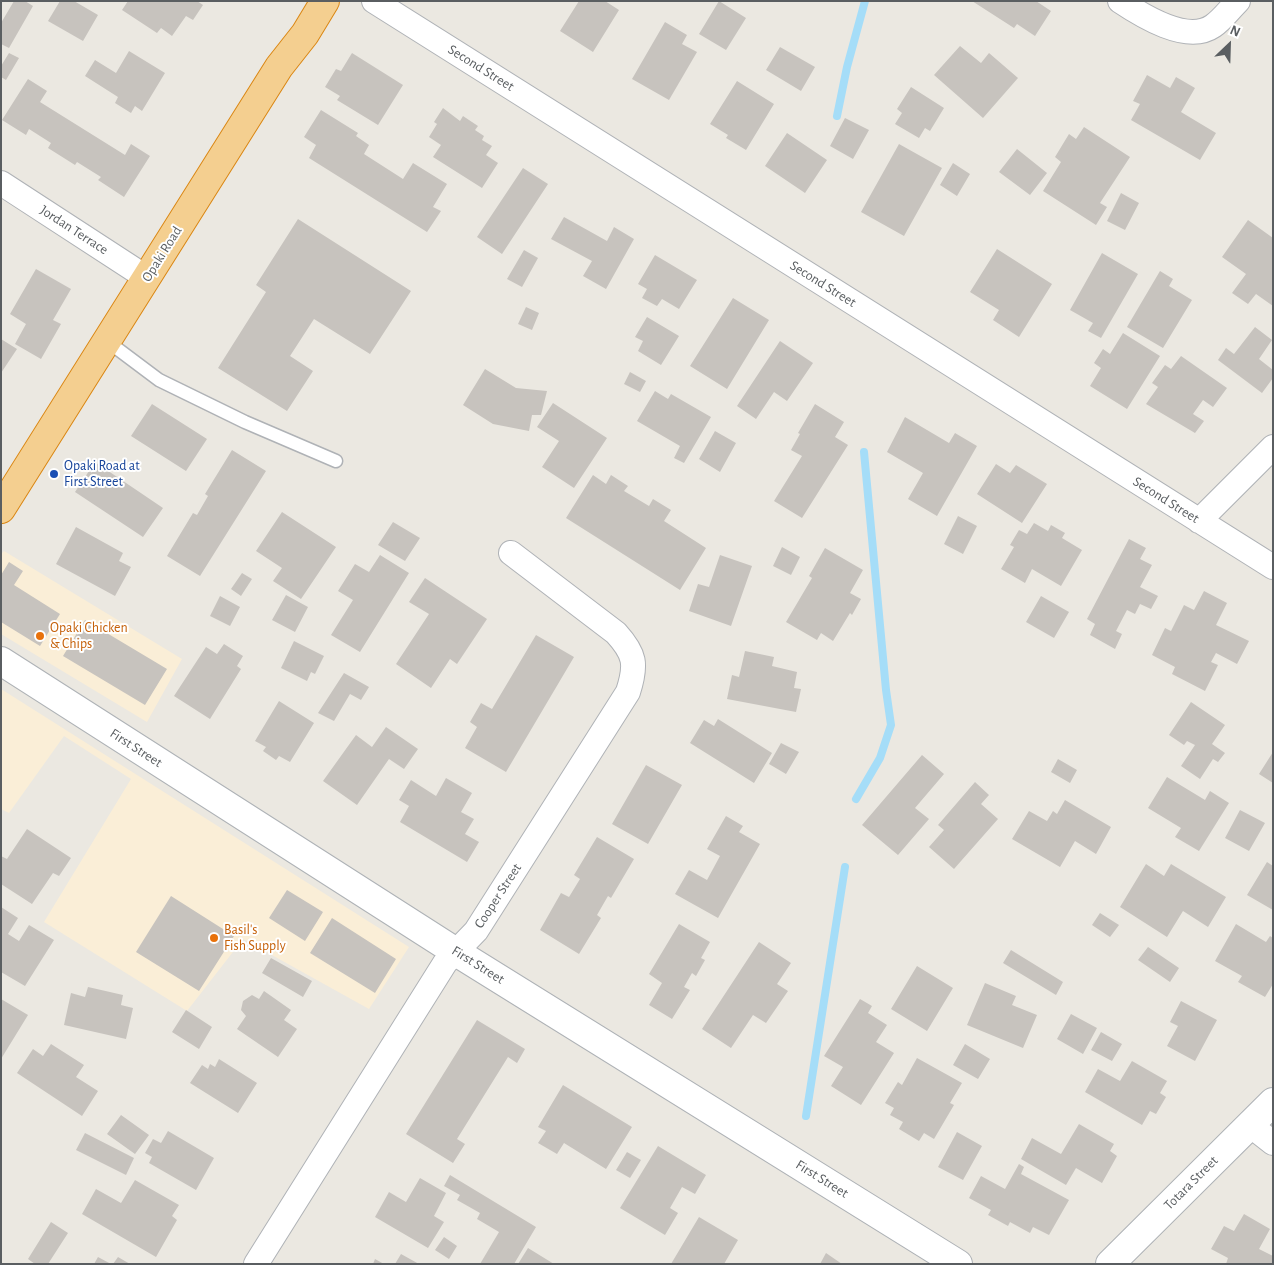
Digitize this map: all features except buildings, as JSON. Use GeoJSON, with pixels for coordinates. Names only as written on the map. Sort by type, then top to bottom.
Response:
{"type":"FeatureCollection","features":[{"type":"Feature","properties":{"kind":"highway","name":"Opaki Road"},"geometry":{"type":"LineString","coordinates":[[1,509],[279,67],[305,34],[325,1]]}},
{"type":"Feature","properties":{"kind":"street","name":"Second Street"},"geometry":{"type":"LineString","coordinates":[[374,1],[1273,567]]}},
{"type":"Feature","properties":{"kind":"street"},"geometry":{"type":"LineString","coordinates":[[1132,5],[1165,27],[1192,32],[1212,27],[1238,1]]}},
{"type":"Feature","properties":{"kind":"street","name":"Jordan Terrace"},"geometry":{"type":"LineString","coordinates":[[1,182],[147,278]]}},
{"type":"Feature","properties":{"kind":"street"},"geometry":{"type":"LineString","coordinates":[[1199,521],[1273,447]]}},
{"type":"Feature","properties":{"kind":"street","name":"Cooper Street"},"geometry":{"type":"LineString","coordinates":[[256,1264],[441,970],[476,931],[628,692],[634,675],[629,647],[616,633],[511,553]]}},
{"type":"Feature","properties":{"kind":"street","name":"First Street"},"geometry":{"type":"LineString","coordinates":[[1,661],[456,952],[958,1264]]}},
{"type":"Feature","properties":{"kind":"street","name":"Totara Street"},"geometry":{"type":"LineString","coordinates":[[1110,1264],[1273,1102]]}},
{"type":"Feature","properties":{"kind":"street"},"geometry":{"type":"LineString","coordinates":[[1250,1125],[1273,1143]]}},
{"type":"Feature","properties":{"kind":"lane"},"geometry":{"type":"LineString","coordinates":[[107,341],[159,380],[245,422],[336,461]]}},
{"type":"Feature","properties":{"kind":"shaded area"},"geometry":{"type":"Polygon","coordinates":[[[4,551],[182,659],[147,722],[1,634],[1,554],[4,551]]]}},
{"type":"Feature","properties":{"kind":"shaded area"},"geometry":{"type":"Polygon","coordinates":[[[1,689],[409,947],[369,1009],[243,939],[187,1011],[44,922],[131,779],[64,736],[9,813],[1,809],[1,689]]]}},
{"type":"Feature","properties":{"kind":"waterway"},"geometry":{"type":"LineString","coordinates":[[837,116],[847,67],[865,1]]}},
{"type":"Feature","properties":{"kind":"waterway"},"geometry":{"type":"LineString","coordinates":[[856,799],[880,758],[891,725],[886,690],[864,452]]}},
{"type":"Feature","properties":{"kind":"waterway"},"geometry":{"type":"LineString","coordinates":[[806,1116],[845,867]]}},
{"type":"Feature","properties":{"kind":"place","name":"Opaki Road at First Street"},"geometry":{"type":"Point","coordinates":[54,474]}},
{"type":"Feature","properties":{"kind":"place","name":"Opaki Chicken & Chips"},"geometry":{"type":"Point","coordinates":[40,636]}},
{"type":"Feature","properties":{"kind":"place","name":"Basil's Fish Supply"},"geometry":{"type":"Point","coordinates":[214,938]}}]}
